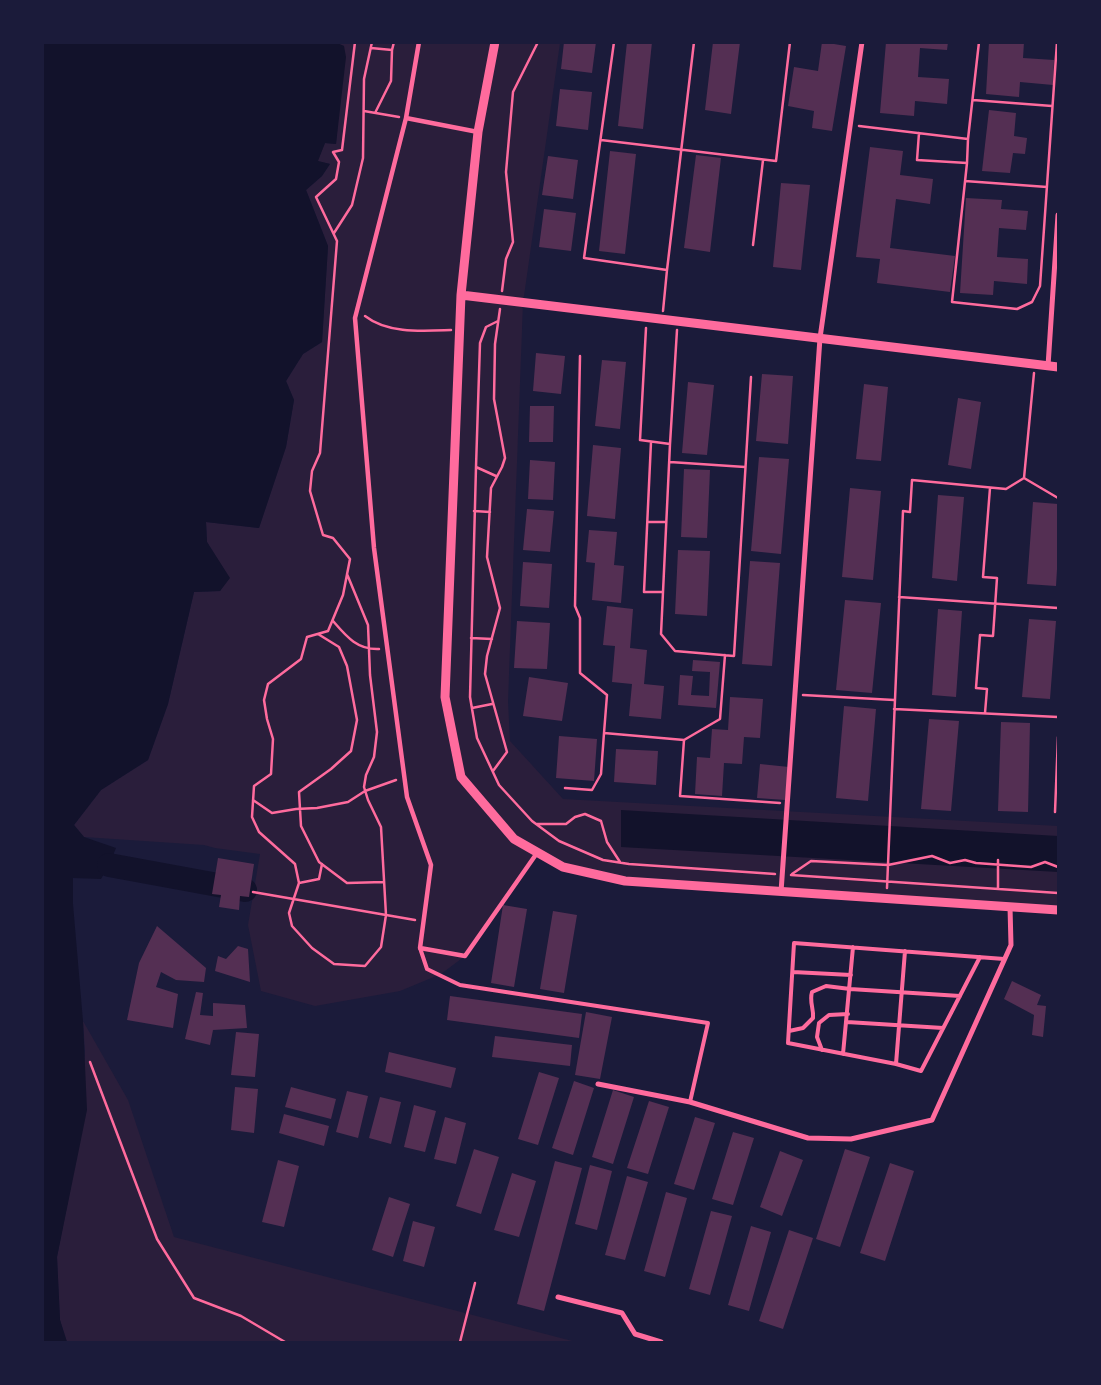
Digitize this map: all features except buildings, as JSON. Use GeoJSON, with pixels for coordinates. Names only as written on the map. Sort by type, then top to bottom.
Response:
{"type":"FeatureCollection","features":[{"type":"Feature","properties":{"kind":"street"},"geometry":{"type":"LineString","coordinates":[[419,42],[406,118],[355,318],[374,548],[407,797],[432,865],[420,948],[465,956],[537,853]]}},
{"type":"Feature","properties":{"kind":"street"},"geometry":{"type":"LineString","coordinates":[[495,42],[478,132],[461,295],[445,698],[461,777],[514,840],[563,867],[624,881],[782,888],[886,899],[1058,910]]}},
{"type":"Feature","properties":{"kind":"street"},"geometry":{"type":"LineString","coordinates":[[782,888],[820,338],[862,42]]}},
{"type":"Feature","properties":{"kind":"street"},"geometry":{"type":"LineString","coordinates":[[406,118],[478,132]]}},
{"type":"Feature","properties":{"kind":"street"},"geometry":{"type":"LineString","coordinates":[[1048,366],[1058,216]]}},
{"type":"Feature","properties":{"kind":"street"},"geometry":{"type":"LineString","coordinates":[[461,295],[1058,367]]}},
{"type":"Feature","properties":{"kind":"street"},"geometry":{"type":"LineString","coordinates":[[598,1084],[690,1102],[808,1138],[851,1139],[932,1120],[1011,944],[1010,907]]}},
{"type":"Feature","properties":{"kind":"street"},"geometry":{"type":"LineString","coordinates":[[558,1297],[622,1313],[634,1334],[661,1342]]}},
{"type":"Feature","properties":{"kind":"lane"},"geometry":{"type":"LineString","coordinates":[[980,958],[921,1071],[896,1064],[788,1043],[794,943],[1004,959]]}},
{"type":"Feature","properties":{"kind":"lane"},"geometry":{"type":"LineString","coordinates":[[843,1054],[853,947]]}},
{"type":"Feature","properties":{"kind":"lane"},"geometry":{"type":"LineString","coordinates":[[420,948],[427,969],[460,985],[708,1023],[690,1102]]}},
{"type":"Feature","properties":{"kind":"lane"},"geometry":{"type":"LineString","coordinates":[[896,1064],[905,951]]}},
{"type":"Feature","properties":{"kind":"lane"},"geometry":{"type":"LineString","coordinates":[[792,972],[851,976]]}},
{"type":"Feature","properties":{"kind":"lane"},"geometry":{"type":"LineString","coordinates":[[789,1031],[803,1028],[813,1018],[814,1009],[810,1000],[812,992],[826,986],[960,996]]}},
{"type":"Feature","properties":{"kind":"lane"},"geometry":{"type":"LineString","coordinates":[[822,1050],[817,1037],[819,1023],[829,1015],[848,1014]]}},
{"type":"Feature","properties":{"kind":"lane"},"geometry":{"type":"LineString","coordinates":[[847,1022],[943,1028]]}},
{"type":"Feature","properties":{"kind":"path"},"geometry":{"type":"LineString","coordinates":[[347,574],[368,625],[370,674],[378,732],[374,757],[366,775],[366,791],[368,800],[381,827],[386,915],[381,946],[365,966],[334,964],[312,948],[292,926],[289,913],[298,883],[295,864],[259,832],[252,817],[254,786],[271,774],[273,738],[264,700],[268,684],[301,659],[307,637],[328,632],[343,595],[347,574],[350,559],[333,538],[323,535],[310,491],[312,471],[320,453],[337,241],[316,197],[336,179],[340,162],[333,152],[342,150],[355,42]]}},
{"type":"Feature","properties":{"kind":"path"},"geometry":{"type":"LineString","coordinates":[[333,234],[352,204],[363,158],[364,79],[372,42]]}},
{"type":"Feature","properties":{"kind":"path"},"geometry":{"type":"LineString","coordinates":[[375,113],[391,81],[394,42]]}},
{"type":"Feature","properties":{"kind":"path"},"geometry":{"type":"LineString","coordinates":[[493,772],[507,752],[485,674],[487,656],[500,608],[487,557],[491,488],[502,467],[504,458],[494,399],[495,344],[506,258],[513,242],[506,172],[514,92],[538,42]]}},
{"type":"Feature","properties":{"kind":"path"},"geometry":{"type":"LineString","coordinates":[[614,42],[584,258],[667,270]]}},
{"type":"Feature","properties":{"kind":"path"},"geometry":{"type":"LineString","coordinates":[[662,320],[680,150],[694,42]]}},
{"type":"Feature","properties":{"kind":"path"},"geometry":{"type":"LineString","coordinates":[[601,140],[776,161],[790,42]]}},
{"type":"Feature","properties":{"kind":"path"},"geometry":{"type":"LineString","coordinates":[[979,42],[952,302],[1017,309],[1032,302],[1040,286],[1057,42]]}},
{"type":"Feature","properties":{"kind":"path"},"geometry":{"type":"LineString","coordinates":[[371,48],[392,50]]}},
{"type":"Feature","properties":{"kind":"path"},"geometry":{"type":"LineString","coordinates":[[973,100],[1052,106]]}},
{"type":"Feature","properties":{"kind":"path"},"geometry":{"type":"LineString","coordinates":[[364,111],[406,118]]}},
{"type":"Feature","properties":{"kind":"path"},"geometry":{"type":"LineString","coordinates":[[850,125],[968,139]]}},
{"type":"Feature","properties":{"kind":"path"},"geometry":{"type":"LineString","coordinates":[[919,133],[917,160],[967,163]]}},
{"type":"Feature","properties":{"kind":"path"},"geometry":{"type":"LineString","coordinates":[[753,245],[763,160]]}},
{"type":"Feature","properties":{"kind":"path"},"geometry":{"type":"LineString","coordinates":[[965,181],[1047,187]]}},
{"type":"Feature","properties":{"kind":"path"},"geometry":{"type":"LineString","coordinates":[[357,310],[372,321],[407,331],[460,330]]}},
{"type":"Feature","properties":{"kind":"path"},"geometry":{"type":"LineString","coordinates":[[646,318],[640,440],[670,444]]}},
{"type":"Feature","properties":{"kind":"path"},"geometry":{"type":"LineString","coordinates":[[498,321],[486,327],[480,343],[470,697],[477,738],[499,786],[536,824],[559,841],[603,860],[782,874]]}},
{"type":"Feature","properties":{"kind":"path"},"geometry":{"type":"LineString","coordinates":[[677,321],[661,634],[675,651],[734,656],[751,377]]}},
{"type":"Feature","properties":{"kind":"path"},"geometry":{"type":"LineString","coordinates":[[565,788],[592,790],[601,774],[607,695],[580,673],[580,618],[575,606],[580,356]]}},
{"type":"Feature","properties":{"kind":"path"},"geometry":{"type":"LineString","coordinates":[[1024,478],[1035,364]]}},
{"type":"Feature","properties":{"kind":"path"},"geometry":{"type":"LineString","coordinates":[[651,442],[644,592],[664,592]]}},
{"type":"Feature","properties":{"kind":"path"},"geometry":{"type":"LineString","coordinates":[[669,462],[745,467]]}},
{"type":"Feature","properties":{"kind":"path"},"geometry":{"type":"LineString","coordinates":[[476,466],[496,476]]}},
{"type":"Feature","properties":{"kind":"path"},"geometry":{"type":"LineString","coordinates":[[886,899],[903,511],[910,512],[912,480],[1006,489],[1024,478]]}},
{"type":"Feature","properties":{"kind":"path"},"geometry":{"type":"LineString","coordinates":[[1024,478],[1058,498]]}},
{"type":"Feature","properties":{"kind":"path"},"geometry":{"type":"LineString","coordinates":[[985,713],[987,689],[976,688],[980,635],[993,636],[997,578],[983,577],[990,488]]}},
{"type":"Feature","properties":{"kind":"path"},"geometry":{"type":"LineString","coordinates":[[474,511],[490,512]]}},
{"type":"Feature","properties":{"kind":"path"},"geometry":{"type":"LineString","coordinates":[[648,522],[666,522]]}},
{"type":"Feature","properties":{"kind":"path"},"geometry":{"type":"LineString","coordinates":[[899,597],[1058,608]]}},
{"type":"Feature","properties":{"kind":"path"},"geometry":{"type":"LineString","coordinates":[[333,620],[347,637],[357,645],[368,650],[388,649]]}},
{"type":"Feature","properties":{"kind":"path"},"geometry":{"type":"LineString","coordinates":[[318,634],[339,647],[347,666],[357,720],[351,750],[331,769],[299,792],[301,826],[319,862],[348,883],[384,882]]}},
{"type":"Feature","properties":{"kind":"path"},"geometry":{"type":"LineString","coordinates":[[471,638],[493,639]]}},
{"type":"Feature","properties":{"kind":"path"},"geometry":{"type":"LineString","coordinates":[[604,733],[684,740],[720,719],[725,655]]}},
{"type":"Feature","properties":{"kind":"path"},"geometry":{"type":"LineString","coordinates":[[796,694],[895,700]]}},
{"type":"Feature","properties":{"kind":"path"},"geometry":{"type":"LineString","coordinates":[[472,708],[492,704]]}},
{"type":"Feature","properties":{"kind":"path"},"geometry":{"type":"LineString","coordinates":[[894,709],[1058,717]]}},
{"type":"Feature","properties":{"kind":"path"},"geometry":{"type":"LineString","coordinates":[[1055,812],[1058,737]]}},
{"type":"Feature","properties":{"kind":"path"},"geometry":{"type":"LineString","coordinates":[[684,740],[680,796],[788,804]]}},
{"type":"Feature","properties":{"kind":"path"},"geometry":{"type":"LineString","coordinates":[[253,800],[272,813],[317,808],[348,802],[366,791],[394,780],[405,779]]}},
{"type":"Feature","properties":{"kind":"path"},"geometry":{"type":"LineString","coordinates":[[536,824],[566,824],[575,817],[585,814],[601,821],[607,842],[620,862]]}},
{"type":"Feature","properties":{"kind":"path"},"geometry":{"type":"LineString","coordinates":[[1058,867],[1045,862],[1030,867],[976,863],[965,860],[950,863],[932,856],[888,865],[811,861],[791,875],[1058,893]]}},
{"type":"Feature","properties":{"kind":"path"},"geometry":{"type":"LineString","coordinates":[[998,860],[998,889]]}},
{"type":"Feature","properties":{"kind":"path"},"geometry":{"type":"LineString","coordinates":[[298,883],[319,879],[322,864]]}},
{"type":"Feature","properties":{"kind":"path"},"geometry":{"type":"LineString","coordinates":[[253,892],[424,922]]}},
{"type":"Feature","properties":{"kind":"path"},"geometry":{"type":"LineString","coordinates":[[90,1062],[157,1239],[194,1298],[241,1316],[284,1342]]}},
{"type":"Feature","properties":{"kind":"path"},"geometry":{"type":"LineString","coordinates":[[460,1342],[474,1283]]}},
{"type":"Feature","properties":{"kind":"shaded area"},"geometry":{"type":"Polygon","coordinates":[[[42,43],[337,43],[344,46],[346,57],[336,144],[325,143],[318,161],[330,164],[322,176],[306,190],[328,246],[322,342],[303,354],[286,381],[294,400],[286,447],[259,528],[206,522],[207,542],[230,578],[220,591],[194,592],[168,704],[148,760],[101,790],[74,825],[84,837],[116,848],[101,879],[73,878],[73,904],[83,1021],[87,1110],[57,1257],[60,1320],[67,1342],[42,1342],[42,43]]]}},
{"type":"Feature","properties":{"kind":"shaded area"},"geometry":{"type":"Polygon","coordinates":[[[337,43],[560,43],[523,303],[508,701],[510,741],[563,799],[1058,826],[1058,910],[625,881],[563,867],[537,853],[465,956],[441,974],[400,991],[315,1006],[261,991],[248,925],[260,854],[204,845],[84,837],[74,825],[101,790],[148,760],[168,704],[194,592],[220,591],[229,578],[207,542],[206,522],[259,528],[286,447],[294,400],[286,381],[303,354],[322,342],[328,246],[306,190],[322,176],[330,164],[317,161],[325,143],[336,144],[344,46],[337,43]]]}},
{"type":"Feature","properties":{"kind":"shaded area"},"geometry":{"type":"Polygon","coordinates":[[[621,810],[1058,836],[1058,872],[621,847],[621,810]]]}},
{"type":"Feature","properties":{"kind":"shaded area"},"geometry":{"type":"Polygon","coordinates":[[[83,1021],[128,1100],[174,1237],[576,1342],[67,1342],[60,1320],[57,1257],[71,1185],[85,1052],[83,1021]]]}},
{"type":"Feature","properties":{"kind":"waterway"},"geometry":{"type":"LineString","coordinates":[[109,865],[245,890]]}}]}
